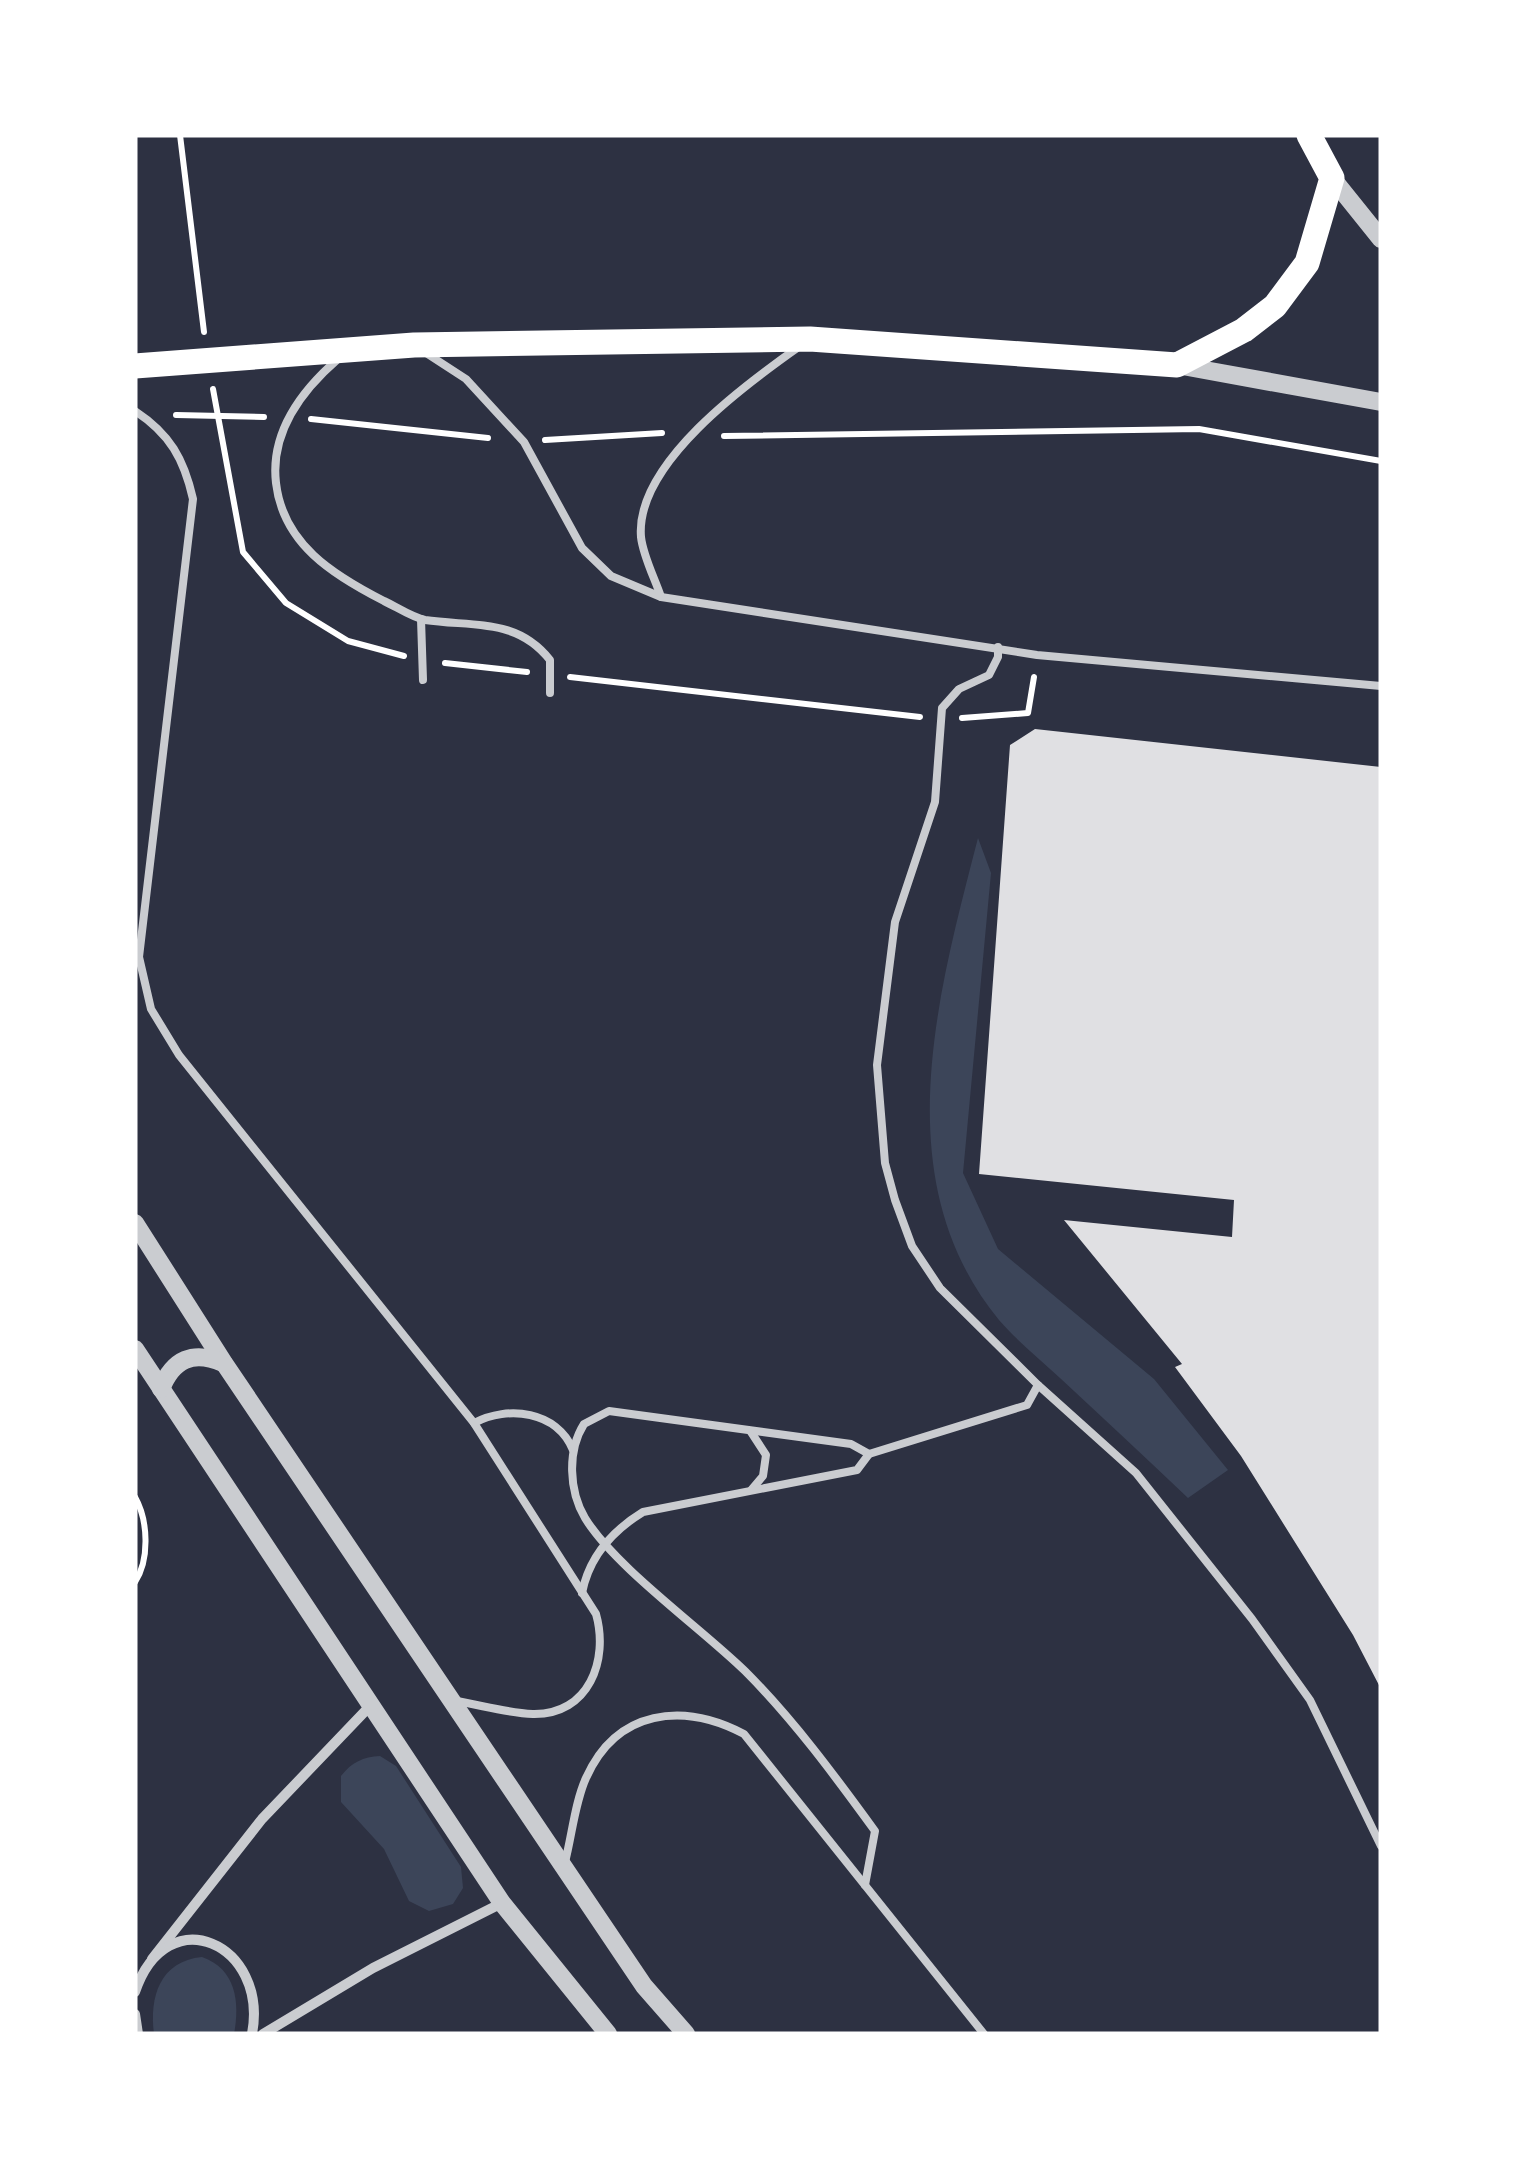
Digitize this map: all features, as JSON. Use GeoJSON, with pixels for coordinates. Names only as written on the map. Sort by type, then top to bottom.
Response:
{"type":"FeatureCollection","features":[{"type":"Feature","properties":{"kind":"main road"},"geometry":{"type":"LineString","coordinates":[[135,366],[414,345],[810,339],[1177,365],[1244,330],[1276,306],[1307,263],[1332,178],[1309,135]]}},
{"type":"Feature","properties":{"kind":"street"},"geometry":{"type":"LineString","coordinates":[[1332,178],[1381,239]]}},
{"type":"Feature","properties":{"kind":"street"},"geometry":{"type":"LineString","coordinates":[[1177,365],[1381,402]]}},
{"type":"Feature","properties":{"kind":"street"},"geometry":{"type":"LineString","coordinates":[[135,1223],[224,1363],[644,1986],[686,2034]]}},
{"type":"Feature","properties":{"kind":"street"},"geometry":{"type":"LineString","coordinates":[[135,1349],[502,1903],[608,2034]]}},
{"type":"Feature","properties":{"kind":"street"},"geometry":{"type":"LineString","coordinates":[[161,1389],[168,1370],[184,1358],[205,1355],[224,1363]]}},
{"type":"Feature","properties":{"kind":"street"},"geometry":{"type":"LineString","coordinates":[[152,1959],[198,1895],[262,1819],[371,1705]]}},
{"type":"Feature","properties":{"kind":"street"},"geometry":{"type":"LineString","coordinates":[[263,2034],[373,1968],[502,1903]]}},
{"type":"Feature","properties":{"kind":"street"},"geometry":{"type":"LineString","coordinates":[[135,1992],[138,1970],[152,1959],[197,1938],[226,1948],[244,1972],[250,1991],[252,2034]]}},
{"type":"Feature","properties":{"kind":"street"},"geometry":{"type":"LineString","coordinates":[[135,2014],[138,2034]]}},
{"type":"Feature","properties":{"kind":"lane"},"geometry":{"type":"LineString","coordinates":[[660,597],[641,536],[656,476],[689,436],[810,339]]}},
{"type":"Feature","properties":{"kind":"lane"},"geometry":{"type":"LineString","coordinates":[[414,345],[466,379],[524,442],[582,548],[611,576],[660,597],[1037,655],[1381,686]]}},
{"type":"Feature","properties":{"kind":"lane"},"geometry":{"type":"LineString","coordinates":[[346,352],[313,380],[288,417],[273,458],[278,499],[295,536],[322,566],[421,619],[485,624],[527,635],[550,660],[550,693]]}},
{"type":"Feature","properties":{"kind":"lane"},"geometry":{"type":"LineString","coordinates":[[138,412],[168,436],[185,466],[193,500],[139,956],[151,1009],[179,1055],[474,1423],[596,1614],[602,1637],[602,1660],[593,1681],[558,1710],[534,1714],[450,1700]]}},
{"type":"Feature","properties":{"kind":"lane"},"geometry":{"type":"LineString","coordinates":[[421,619],[423,680]]}},
{"type":"Feature","properties":{"kind":"lane"},"geometry":{"type":"LineString","coordinates":[[998,647],[998,657],[989,675],[950,697],[938,720],[935,802],[924,845],[902,896],[884,985],[878,1065],[885,1163],[912,1246],[940,1288],[1038,1385],[1136,1473],[1310,1700],[1381,1846]]}},
{"type":"Feature","properties":{"kind":"lane"},"geometry":{"type":"LineString","coordinates":[[582,1592],[586,1574],[606,1544],[622,1525],[642,1512],[857,1470],[869,1454],[1027,1405],[1038,1385]]}},
{"type":"Feature","properties":{"kind":"lane"},"geometry":{"type":"LineString","coordinates":[[573,1450],[584,1424],[610,1411],[851,1444],[869,1454]]}},
{"type":"Feature","properties":{"kind":"lane"},"geometry":{"type":"LineString","coordinates":[[474,1423],[491,1414],[544,1417],[568,1436],[573,1450],[573,1484],[584,1517],[606,1544],[746,1673],[842,1786],[874,1830],[865,1885]]}},
{"type":"Feature","properties":{"kind":"lane"},"geometry":{"type":"LineString","coordinates":[[748,1430],[763,1445],[766,1466],[748,1492]]}},
{"type":"Feature","properties":{"kind":"lane"},"geometry":{"type":"LineString","coordinates":[[564,1866],[584,1780],[600,1753],[638,1724],[684,1713],[715,1718],[744,1734],[984,2034]]}},
{"type":"Feature","properties":{"kind":"path"},"geometry":{"type":"LineString","coordinates":[[180,135],[208,362],[243,552],[286,603],[348,641],[421,660],[938,720],[1028,713],[1037,655]]}},
{"type":"Feature","properties":{"kind":"path"},"geometry":{"type":"LineString","coordinates":[[138,412],[288,417],[524,442],[644,432],[689,436],[1199,430],[1381,461]]}},
{"type":"Feature","properties":{"kind":"path"},"geometry":{"type":"LineString","coordinates":[[135,1497],[145,1515],[142,1570],[135,1582]]}},
{"type":"Feature","properties":{"kind":"shaded area"},"geometry":{"type":"Polygon","coordinates":[[[978,838],[991,873],[963,1173],[998,1249],[1154,1379],[1228,1470],[1188,1498],[999,1320],[964,1266],[942,1208],[931,1148],[930,1086],[948,961],[978,838]]]}},
{"type":"Feature","properties":{"kind":"shaded area"},"geometry":{"type":"Polygon","coordinates":[[[380,1756],[396,1766],[461,1867],[463,1888],[453,1904],[429,1911],[409,1901],[384,1849],[341,1802],[341,1776],[358,1761],[380,1756]]]}},
{"type":"Feature","properties":{"kind":"shaded area"},"geometry":{"type":"Polygon","coordinates":[[[202,1957],[229,1978],[236,2010],[234,2034],[154,2034],[153,2007],[160,1983],[176,1966],[202,1957]]]}},
{"type":"Feature","properties":{"kind":"building"},"geometry":{"type":"Polygon","coordinates":[[[1035,729],[1381,767],[1381,1689],[1353,1635],[1241,1456],[1175,1367],[1182,1364],[1064,1220],[1232,1237],[1234,1200],[979,1174],[1010,745],[1035,729]]]}}]}
